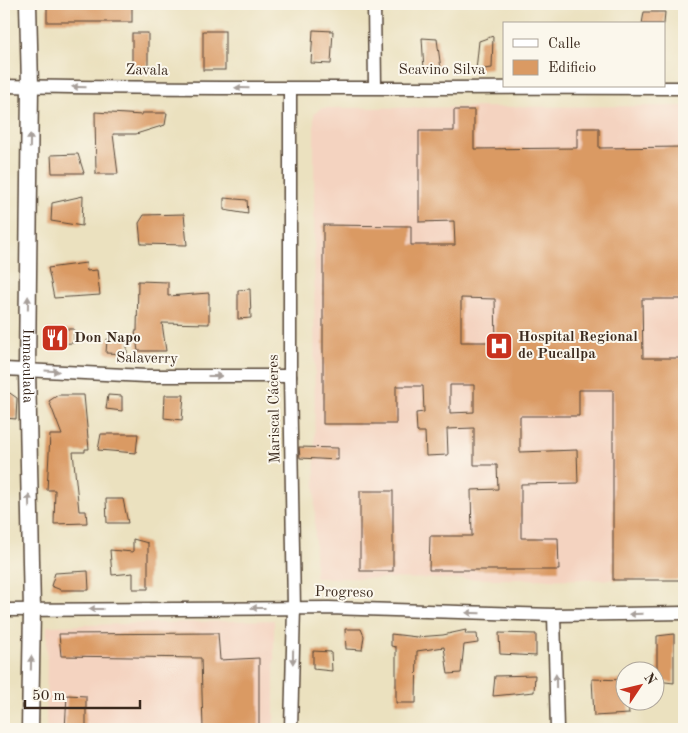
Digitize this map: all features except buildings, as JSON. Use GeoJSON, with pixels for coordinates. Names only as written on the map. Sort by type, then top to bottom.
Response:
{"type":"FeatureCollection","features":[{"type":"Feature","properties":{"kind":"street","name":"Inmaculada"},"geometry":{"type":"LineString","coordinates":[[28,4],[30,86],[27,369],[32,610],[30,729]]}},
{"type":"Feature","properties":{"kind":"street"},"geometry":{"type":"LineString","coordinates":[[374,4],[375,86]]}},
{"type":"Feature","properties":{"kind":"street","name":"Zavala"},"geometry":{"type":"LineString","coordinates":[[4,86],[290,89]]}},
{"type":"Feature","properties":{"kind":"street","name":"Scavino Silva"},"geometry":{"type":"LineString","coordinates":[[290,89],[375,86],[503,87]]}},
{"type":"Feature","properties":{"kind":"street","name":"Scavino Silva"},"geometry":{"type":"LineString","coordinates":[[666,88],[684,88]]}},
{"type":"Feature","properties":{"kind":"street","name":"Mariscal Cáceres"},"geometry":{"type":"LineString","coordinates":[[290,89],[290,376],[294,608],[291,729]]}},
{"type":"Feature","properties":{"kind":"street","name":"Salaverry"},"geometry":{"type":"LineString","coordinates":[[4,369],[145,376],[290,376]]}},
{"type":"Feature","properties":{"kind":"street","name":"Progreso"},"geometry":{"type":"LineString","coordinates":[[4,610],[294,608],[554,615],[684,613]]}},
{"type":"Feature","properties":{"kind":"street"},"geometry":{"type":"LineString","coordinates":[[554,615],[557,729]]}},
{"type":"Feature","properties":{"kind":"shaded area","name":"Hospital Regional de Pucallpa"},"geometry":{"type":"Polygon","coordinates":[[[684,106],[684,580],[315,578],[314,114],[321,108],[684,106]]]}},
{"type":"Feature","properties":{"kind":"shaded area"},"geometry":{"type":"Polygon","coordinates":[[[274,620],[274,729],[46,729],[47,626],[274,620]]]}},
{"type":"Feature","properties":{"kind":"place","name":"Don Napo"},"geometry":{"type":"Point","coordinates":[55,338]}},
{"type":"Feature","properties":{"kind":"place","name":"Hospital Regional de Pucallpa"},"geometry":{"type":"Point","coordinates":[499,346]}}]}
